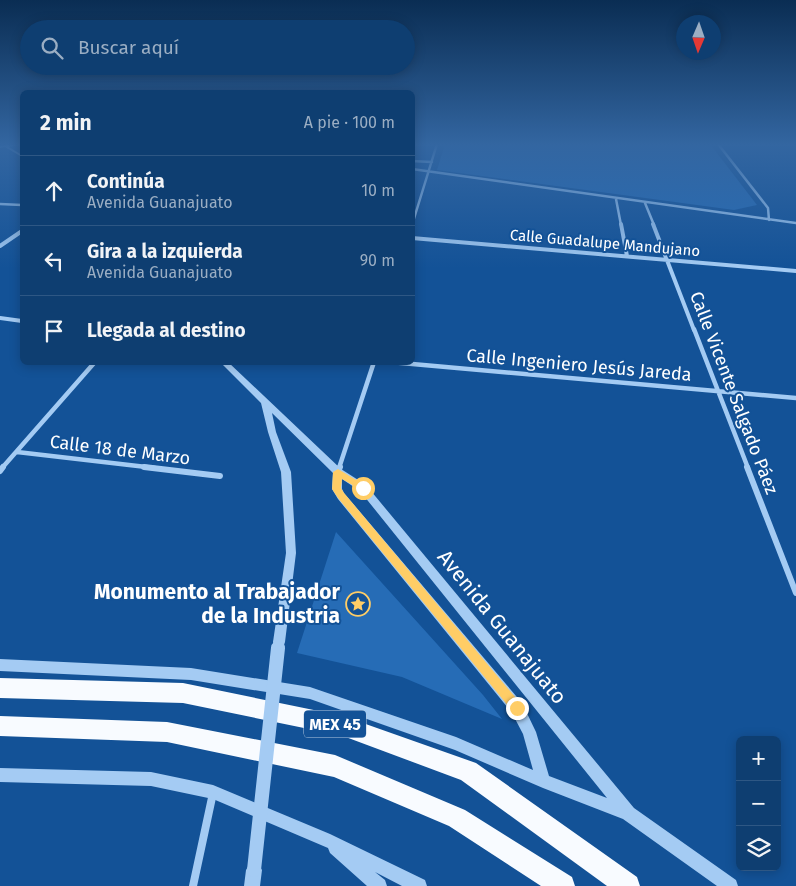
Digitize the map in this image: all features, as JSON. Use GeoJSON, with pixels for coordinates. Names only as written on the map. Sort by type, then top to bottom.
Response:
{"type":"FeatureCollection","features":[{"type":"Feature","properties":{"kind":"highway","name":"MEX 45"},"geometry":{"type":"LineString","coordinates":[[0,688],[183,693],[343,726],[468,771],[628,886]]}},
{"type":"Feature","properties":{"kind":"highway","name":"MEX 45"},"geometry":{"type":"LineString","coordinates":[[0,726],[167,732],[335,766],[457,818],[563,886]]}},
{"type":"Feature","properties":{"kind":"street"},"geometry":{"type":"LineString","coordinates":[[415,215],[424,185]]}},
{"type":"Feature","properties":{"kind":"street"},"geometry":{"type":"LineString","coordinates":[[525,185],[796,223]]}},
{"type":"Feature","properties":{"kind":"street"},"geometry":{"type":"LineString","coordinates":[[750,185],[768,208],[769,220]]}},
{"type":"Feature","properties":{"kind":"street"},"geometry":{"type":"LineString","coordinates":[[616,199],[627,256]]}},
{"type":"Feature","properties":{"kind":"street","name":"Calle Vicente Salgado Páez"},"geometry":{"type":"LineString","coordinates":[[644,203],[668,260],[796,593]]}},
{"type":"Feature","properties":{"kind":"street"},"geometry":{"type":"LineString","coordinates":[[0,204],[20,206]]}},
{"type":"Feature","properties":{"kind":"street"},"geometry":{"type":"LineString","coordinates":[[0,246],[20,232]]}},
{"type":"Feature","properties":{"kind":"street","name":"Calle Guadalupe Mandujano"},"geometry":{"type":"LineString","coordinates":[[415,238],[796,271]]}},
{"type":"Feature","properties":{"kind":"street"},"geometry":{"type":"LineString","coordinates":[[0,318],[20,321]]}},
{"type":"Feature","properties":{"kind":"street","name":"Calle Ingeniero Jesús Jareda"},"geometry":{"type":"LineString","coordinates":[[415,364],[796,398]]}},
{"type":"Feature","properties":{"kind":"street"},"geometry":{"type":"LineString","coordinates":[[0,470],[92,365]]}},
{"type":"Feature","properties":{"kind":"street","name":"Avenida Guanajuato"},"geometry":{"type":"LineString","coordinates":[[226,365],[338,472],[363,488],[628,813]]}},
{"type":"Feature","properties":{"kind":"street"},"geometry":{"type":"LineString","coordinates":[[232,365],[233,371]]}},
{"type":"Feature","properties":{"kind":"street"},"geometry":{"type":"LineString","coordinates":[[373,365],[338,472],[337,489],[517,708],[529,732],[543,781]]}},
{"type":"Feature","properties":{"kind":"street"},"geometry":{"type":"LineString","coordinates":[[252,886],[291,552],[286,472],[272,432],[265,402]]}},
{"type":"Feature","properties":{"kind":"street","name":"Calle 18 de Marzo"},"geometry":{"type":"LineString","coordinates":[[16,452],[220,476]]}},
{"type":"Feature","properties":{"kind":"street"},"geometry":{"type":"LineString","coordinates":[[0,665],[191,674],[310,693],[456,744],[543,781],[628,813],[730,886]]}},
{"type":"Feature","properties":{"kind":"street"},"geometry":{"type":"LineString","coordinates":[[0,774],[151,779],[213,792],[325,839],[420,886]]}},
{"type":"Feature","properties":{"kind":"street"},"geometry":{"type":"LineString","coordinates":[[193,886],[213,792]]}},
{"type":"Feature","properties":{"kind":"street"},"geometry":{"type":"LineString","coordinates":[[325,839],[379,886]]}},
{"type":"Feature","properties":{"kind":"shaded area"},"geometry":{"type":"Polygon","coordinates":[[[551,185],[742,185],[757,205],[734,210],[551,185]]]}},
{"type":"Feature","properties":{"kind":"shaded area"},"geometry":{"type":"Polygon","coordinates":[[[336,532],[483,695],[502,719],[402,677],[297,653],[336,532]]]}},
{"type":"Feature","properties":{"kind":"place","name":"Monumento al Trabajador de la Industria"},"geometry":{"type":"Point","coordinates":[358,604]}},
{"type":"Feature","properties":{"kind":"route"},"geometry":{"type":"LineString","coordinates":[[363,488],[338,472],[337,489],[341,496],[517,708]]}}]}
